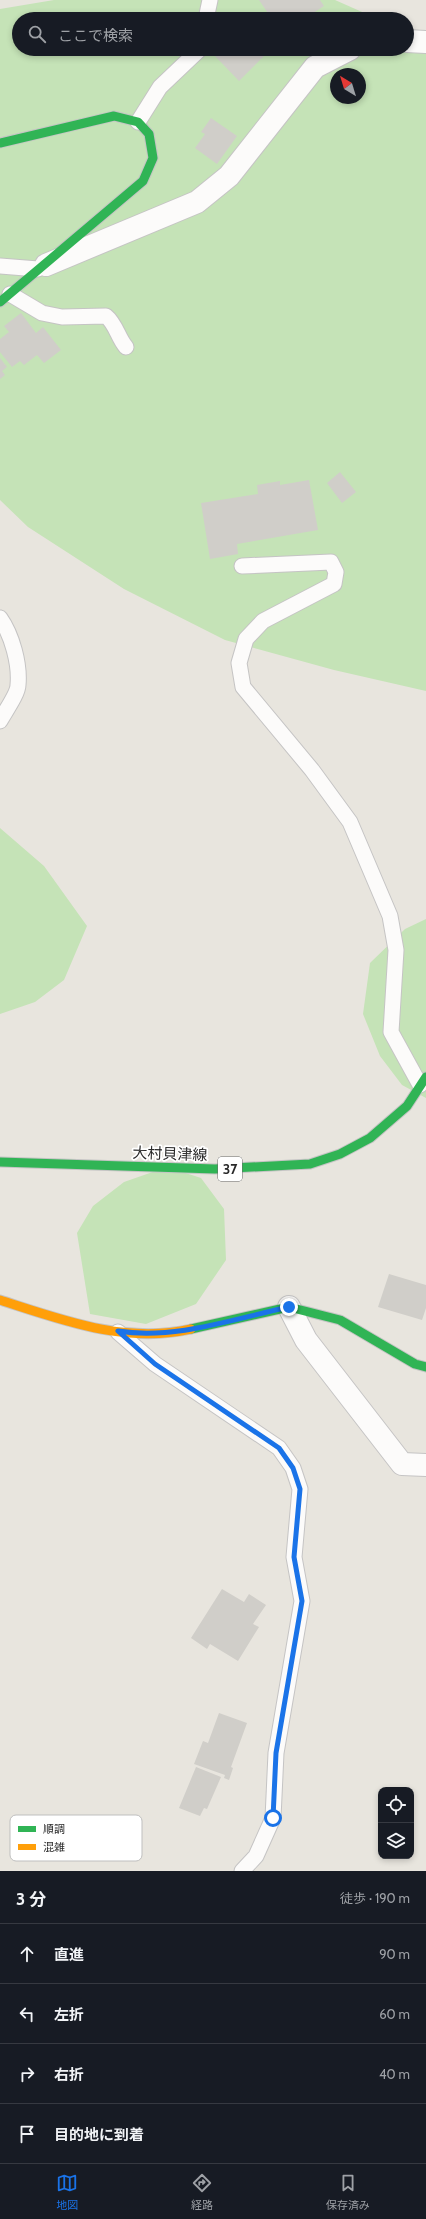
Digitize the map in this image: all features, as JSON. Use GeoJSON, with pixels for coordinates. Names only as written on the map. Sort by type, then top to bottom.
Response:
{"type":"FeatureCollection","features":[{"type":"Feature","properties":{"kind":"street"},"geometry":{"type":"LineString","coordinates":[[414,41],[426,42]]}},
{"type":"Feature","properties":{"kind":"street"},"geometry":{"type":"LineString","coordinates":[[38,268],[197,202],[229,176],[315,67],[336,56]]}},
{"type":"Feature","properties":{"kind":"street"},"geometry":{"type":"LineString","coordinates":[[0,143],[114,116],[138,122],[149,134],[153,158],[143,181],[38,268],[5,298]]}},
{"type":"Feature","properties":{"kind":"street","name":"大村貝津線"},"geometry":{"type":"LineString","coordinates":[[0,1162],[215,1169],[310,1164],[340,1154],[370,1138],[407,1106],[423,1081]]}},
{"type":"Feature","properties":{"kind":"street"},"geometry":{"type":"LineString","coordinates":[[0,1300],[84,1327],[135,1334],[183,1331],[289,1307],[340,1320],[415,1364],[426,1367]]}},
{"type":"Feature","properties":{"kind":"street"},"geometry":{"type":"LineString","coordinates":[[289,1307],[306,1340],[402,1464],[426,1465]]}},
{"type":"Feature","properties":{"kind":"lane"},"geometry":{"type":"LineString","coordinates":[[207,12],[210,0]]}},
{"type":"Feature","properties":{"kind":"lane"},"geometry":{"type":"LineString","coordinates":[[138,122],[160,87],[193,56]]}},
{"type":"Feature","properties":{"kind":"lane"},"geometry":{"type":"LineString","coordinates":[[0,266],[38,268]]}},
{"type":"Feature","properties":{"kind":"lane"},"geometry":{"type":"LineString","coordinates":[[5,298],[42,313],[62,317],[106,316],[112,321],[121,342],[126,347]]}},
{"type":"Feature","properties":{"kind":"lane"},"geometry":{"type":"LineString","coordinates":[[242,566],[331,562],[336,572],[334,584],[263,622],[246,639],[239,663],[243,687],[312,770],[350,822],[390,916],[396,950],[392,1032],[423,1081]]}},
{"type":"Feature","properties":{"kind":"lane"},"geometry":{"type":"LineString","coordinates":[[0,618],[6,626],[16,660],[18,687],[0,721]]}},
{"type":"Feature","properties":{"kind":"lane"},"geometry":{"type":"LineString","coordinates":[[118,1331],[155,1364],[279,1448],[293,1468],[300,1489],[294,1557],[302,1601],[276,1753],[273,1818],[256,1856],[242,1871]]}},
{"type":"Feature","properties":{"kind":"green space"},"geometry":{"type":"Polygon","coordinates":[[[54,0],[335,0],[362,12],[12,12],[12,56],[414,56],[414,50],[426,51],[426,691],[334,670],[225,640],[124,589],[28,527],[0,500],[0,9],[54,0]]]}},
{"type":"Feature","properties":{"kind":"green space"},"geometry":{"type":"Polygon","coordinates":[[[0,828],[44,866],[87,926],[64,980],[35,1002],[0,1014],[0,828]]]}},
{"type":"Feature","properties":{"kind":"green space"},"geometry":{"type":"Polygon","coordinates":[[[426,919],[426,1098],[402,1085],[380,1056],[363,1014],[370,963],[405,929],[426,919]]]}},
{"type":"Feature","properties":{"kind":"green space"},"geometry":{"type":"Polygon","coordinates":[[[167,1167],[201,1178],[224,1209],[226,1260],[196,1304],[146,1324],[90,1314],[77,1233],[93,1206],[124,1182],[167,1167]]]}},
{"type":"Feature","properties":{"kind":"building"},"geometry":{"type":"Polygon","coordinates":[[[259,0],[320,0],[324,6],[315,12],[267,12],[259,0]]]}},
{"type":"Feature","properties":{"kind":"building"},"geometry":{"type":"Polygon","coordinates":[[[215,56],[264,56],[239,81],[215,56]]]}},
{"type":"Feature","properties":{"kind":"building"},"geometry":{"type":"Polygon","coordinates":[[[211,118],[237,136],[217,164],[195,148],[205,134],[201,132],[211,118]]]}},
{"type":"Feature","properties":{"kind":"building"},"geometry":{"type":"Polygon","coordinates":[[[21,313],[36,333],[43,327],[61,350],[44,363],[37,355],[24,365],[20,361],[12,367],[0,352],[0,339],[9,332],[4,326],[21,313]]]}},
{"type":"Feature","properties":{"kind":"building"},"geometry":{"type":"Polygon","coordinates":[[[0,358],[7,367],[2,371],[5,375],[0,379],[0,358]]]}},
{"type":"Feature","properties":{"kind":"building"},"geometry":{"type":"Polygon","coordinates":[[[340,472],[356,492],[342,503],[327,483],[340,472]]]}},
{"type":"Feature","properties":{"kind":"building"},"geometry":{"type":"Polygon","coordinates":[[[309,480],[318,530],[237,544],[238,554],[210,559],[201,503],[258,494],[257,485],[280,481],[280,485],[309,480]]]}},
{"type":"Feature","properties":{"kind":"building"},"geometry":{"type":"Polygon","coordinates":[[[389,1274],[426,1285],[426,1308],[422,1320],[378,1307],[389,1274]]]}},
{"type":"Feature","properties":{"kind":"building"},"geometry":{"type":"Polygon","coordinates":[[[222,1589],[244,1602],[249,1594],[266,1605],[253,1624],[259,1627],[238,1661],[210,1644],[207,1649],[191,1638],[222,1589]]]}},
{"type":"Feature","properties":{"kind":"building"},"geometry":{"type":"Polygon","coordinates":[[[219,1713],[247,1723],[231,1767],[233,1768],[229,1780],[224,1778],[225,1775],[194,1764],[203,1741],[208,1743],[219,1713]]]}},
{"type":"Feature","properties":{"kind":"building"},"geometry":{"type":"Polygon","coordinates":[[[196,1767],[221,1777],[207,1809],[204,1808],[200,1816],[179,1808],[196,1767]]]}},
{"type":"Feature","properties":{"kind":"traffic: fast"},"geometry":{"type":"LineString","coordinates":[[0,143],[114,116],[138,122],[149,134],[153,158],[143,181],[0,302]]}},
{"type":"Feature","properties":{"kind":"traffic: fast"},"geometry":{"type":"LineString","coordinates":[[0,1162],[215,1169],[310,1164],[340,1154],[370,1138],[407,1106],[426,1077]]}},
{"type":"Feature","properties":{"kind":"traffic: fast"},"geometry":{"type":"LineString","coordinates":[[191,1329],[289,1307],[340,1320],[415,1364],[426,1367]]}},
{"type":"Feature","properties":{"kind":"traffic: slow"},"geometry":{"type":"LineString","coordinates":[[0,1300],[70,1322],[118,1332],[142,1334],[166,1333],[191,1329]]}},
{"type":"Feature","properties":{"kind":"route"},"geometry":{"type":"LineString","coordinates":[[273,1818],[276,1753],[302,1601],[294,1557],[300,1489],[293,1468],[279,1448],[155,1364],[118,1331],[135,1334],[183,1331],[289,1307]]}}]}
